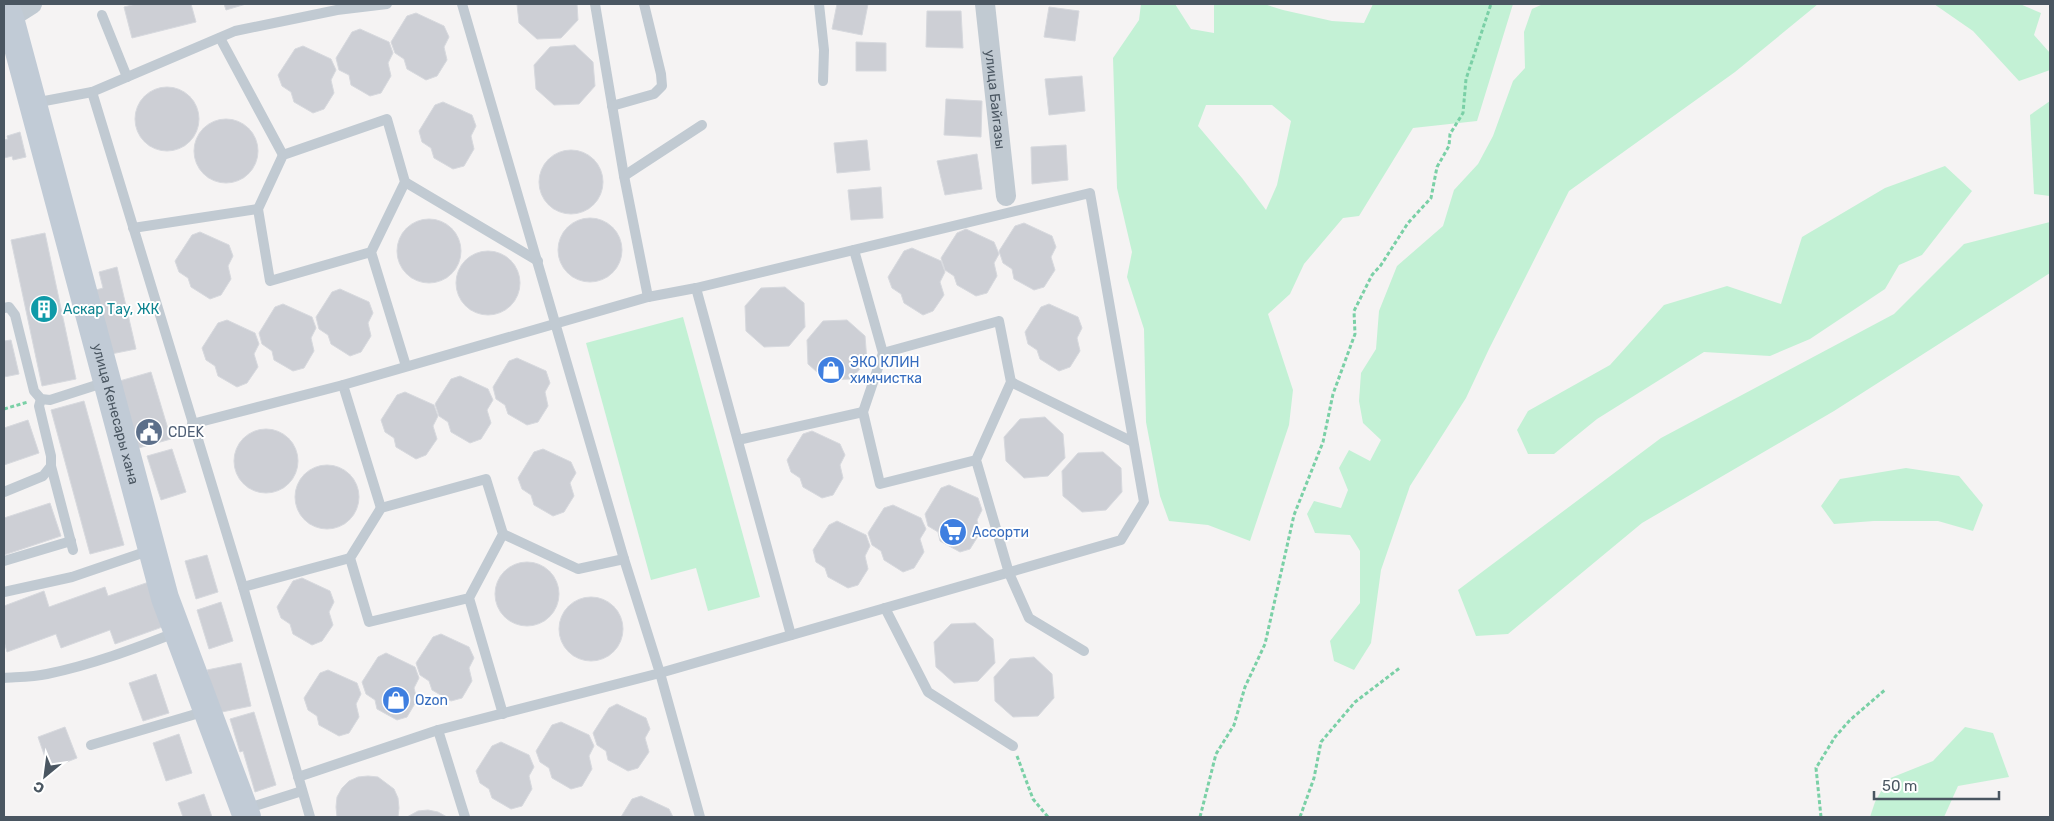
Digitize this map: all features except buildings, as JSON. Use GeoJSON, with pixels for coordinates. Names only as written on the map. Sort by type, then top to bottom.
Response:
{"type":"FeatureCollection","features":[{"type":"Feature","properties":{"kind":"street","name":"улица Байгазы"},"geometry":{"type":"LineString","coordinates":[[985,4],[1006,196]]}},
{"type":"Feature","properties":{"kind":"street","name":"улица Кенесары хана"},"geometry":{"type":"LineString","coordinates":[[15,9],[32,103],[164,598],[246,813]]}},
{"type":"Feature","properties":{"kind":"lane"},"geometry":{"type":"LineString","coordinates":[[32,103],[92,92],[235,31],[337,10],[387,4]]}},
{"type":"Feature","properties":{"kind":"lane"},"geometry":{"type":"LineString","coordinates":[[462,4],[624,559],[660,673],[700,817]]}},
{"type":"Feature","properties":{"kind":"lane"},"geometry":{"type":"LineString","coordinates":[[595,4],[624,176],[648,297]]}},
{"type":"Feature","properties":{"kind":"lane"},"geometry":{"type":"LineString","coordinates":[[612,106],[654,94],[662,86],[661,74],[644,4]]}},
{"type":"Feature","properties":{"kind":"lane"},"geometry":{"type":"LineString","coordinates":[[819,4],[824,50],[823,81]]}},
{"type":"Feature","properties":{"kind":"lane"},"geometry":{"type":"LineString","coordinates":[[102,15],[127,77]]}},
{"type":"Feature","properties":{"kind":"lane"},"geometry":{"type":"LineString","coordinates":[[220,38],[282,155]]}},
{"type":"Feature","properties":{"kind":"lane"},"geometry":{"type":"LineString","coordinates":[[92,92],[243,587],[310,817]]}},
{"type":"Feature","properties":{"kind":"lane"},"geometry":{"type":"LineString","coordinates":[[371,252],[270,282],[258,209],[282,155],[386,119],[405,182],[538,261]]}},
{"type":"Feature","properties":{"kind":"lane"},"geometry":{"type":"LineString","coordinates":[[624,176],[702,125]]}},
{"type":"Feature","properties":{"kind":"lane"},"geometry":{"type":"LineString","coordinates":[[405,182],[371,252],[406,366]]}},
{"type":"Feature","properties":{"kind":"lane"},"geometry":{"type":"LineString","coordinates":[[192,424],[343,385],[648,297],[696,288],[1090,193],[1144,502],[1121,540],[660,673],[438,730],[298,777]]}},
{"type":"Feature","properties":{"kind":"lane"},"geometry":{"type":"LineString","coordinates":[[133,228],[258,209]]}},
{"type":"Feature","properties":{"kind":"lane"},"geometry":{"type":"LineString","coordinates":[[854,250],[883,353],[863,412],[880,484],[976,460]]}},
{"type":"Feature","properties":{"kind":"lane"},"geometry":{"type":"LineString","coordinates":[[696,288],[791,635]]}},
{"type":"Feature","properties":{"kind":"lane"},"geometry":{"type":"LineString","coordinates":[[4,308],[9,307],[15,315],[34,391],[41,399],[50,400],[107,382]]}},
{"type":"Feature","properties":{"kind":"lane"},"geometry":{"type":"LineString","coordinates":[[883,353],[999,321],[1011,382],[976,460],[1009,573],[1029,618],[1084,651]]}},
{"type":"Feature","properties":{"kind":"lane"},"geometry":{"type":"LineString","coordinates":[[1011,382],[1133,442]]}},
{"type":"Feature","properties":{"kind":"lane"},"geometry":{"type":"LineString","coordinates":[[343,385],[381,508]]}},
{"type":"Feature","properties":{"kind":"lane"},"geometry":{"type":"LineString","coordinates":[[4,561],[72,545],[39,406],[41,399]]}},
{"type":"Feature","properties":{"kind":"lane"},"geometry":{"type":"LineString","coordinates":[[738,440],[863,412]]}},
{"type":"Feature","properties":{"kind":"lane"},"geometry":{"type":"LineString","coordinates":[[4,492],[43,476],[52,466]]}},
{"type":"Feature","properties":{"kind":"lane"},"geometry":{"type":"LineString","coordinates":[[243,587],[350,558],[381,508],[486,480],[503,534],[469,598],[502,714]]}},
{"type":"Feature","properties":{"kind":"lane"},"geometry":{"type":"LineString","coordinates":[[503,534],[578,569],[624,559]]}},
{"type":"Feature","properties":{"kind":"lane"},"geometry":{"type":"LineString","coordinates":[[4,592],[72,577],[152,550]]}},
{"type":"Feature","properties":{"kind":"lane"},"geometry":{"type":"LineString","coordinates":[[350,558],[369,622],[469,598]]}},
{"type":"Feature","properties":{"kind":"lane"},"geometry":{"type":"LineString","coordinates":[[886,608],[928,692],[1013,746]]}},
{"type":"Feature","properties":{"kind":"lane"},"geometry":{"type":"LineString","coordinates":[[4,678],[45,675],[70,669],[122,654],[178,632]]}},
{"type":"Feature","properties":{"kind":"lane"},"geometry":{"type":"LineString","coordinates":[[92,745],[207,711]]}},
{"type":"Feature","properties":{"kind":"lane"},"geometry":{"type":"LineString","coordinates":[[438,730],[465,817]]}},
{"type":"Feature","properties":{"kind":"lane"},"geometry":{"type":"LineString","coordinates":[[246,813],[302,791]]}},
{"type":"Feature","properties":{"kind":"path"},"geometry":{"type":"LineString","coordinates":[[1200,817],[1216,754],[1234,725],[1245,687],[1265,644],[1294,515],[1323,442],[1333,394],[1355,334],[1354,311],[1372,275],[1381,265],[1408,222],[1431,198],[1437,167],[1449,146],[1450,134],[1463,113],[1466,79],[1491,4]]}},
{"type":"Feature","properties":{"kind":"path"},"geometry":{"type":"LineString","coordinates":[[4,409],[41,399]]}},
{"type":"Feature","properties":{"kind":"path"},"geometry":{"type":"LineString","coordinates":[[1300,817],[1314,778],[1321,742],[1355,702],[1401,668]]}},
{"type":"Feature","properties":{"kind":"path"},"geometry":{"type":"LineString","coordinates":[[1821,817],[1816,768],[1835,737],[1850,720],[1886,689]]}},
{"type":"Feature","properties":{"kind":"path"},"geometry":{"type":"LineString","coordinates":[[1013,746],[1033,799],[1048,817]]}},
{"type":"Feature","properties":{"kind":"green space"},"geometry":{"type":"Polygon","coordinates":[[[1141,4],[1175,4],[1191,29],[1214,33],[1214,5],[1220,4],[1264,4],[1332,21],[1364,23],[1373,4],[1513,4],[1477,121],[1413,128],[1359,216],[1343,218],[1304,264],[1290,294],[1268,314],[1293,390],[1289,425],[1250,541],[1208,525],[1169,521],[1160,496],[1146,422],[1144,329],[1127,277],[1132,252],[1117,188],[1113,58],[1139,20],[1141,4]],[[1206,105],[1198,126],[1266,210],[1277,185],[1291,121],[1272,105],[1206,105]]]}},
{"type":"Feature","properties":{"kind":"green space"},"geometry":{"type":"Polygon","coordinates":[[[1543,4],[1818,4],[1735,72],[1569,191],[1466,398],[1410,486],[1381,570],[1371,643],[1354,670],[1334,661],[1330,641],[1360,603],[1360,551],[1350,535],[1315,533],[1307,514],[1314,501],[1341,508],[1348,490],[1339,468],[1349,450],[1370,461],[1381,440],[1363,423],[1359,401],[1361,373],[1376,349],[1379,311],[1397,266],[1443,226],[1454,190],[1478,164],[1493,136],[1513,81],[1525,68],[1524,32],[1532,9],[1543,4]]]}},
{"type":"Feature","properties":{"kind":"green space"},"geometry":{"type":"Polygon","coordinates":[[[1934,4],[2020,4],[2041,13],[2034,35],[2050,53],[2050,70],[2019,81],[1973,31],[1934,4]]]}},
{"type":"Feature","properties":{"kind":"green space"},"geometry":{"type":"Polygon","coordinates":[[[2050,101],[2050,196],[2034,194],[2030,115],[2050,101]]]}},
{"type":"Feature","properties":{"kind":"green space"},"geometry":{"type":"Polygon","coordinates":[[[1945,166],[1972,191],[1922,255],[1899,265],[1885,289],[1810,339],[1770,356],[1704,352],[1597,419],[1554,454],[1528,454],[1517,430],[1528,411],[1610,365],[1664,305],[1727,286],[1781,304],[1802,237],[1885,188],[1945,166]]]}},
{"type":"Feature","properties":{"kind":"green space"},"geometry":{"type":"Polygon","coordinates":[[[2050,222],[2050,273],[1834,411],[1642,523],[1508,634],[1476,636],[1458,590],[1661,438],[1894,314],[1964,244],[2050,222]]]}},
{"type":"Feature","properties":{"kind":"green space"},"geometry":{"type":"Polygon","coordinates":[[[683,317],[760,597],[708,611],[696,568],[651,580],[586,343],[683,317]]]}},
{"type":"Feature","properties":{"kind":"green space"},"geometry":{"type":"Polygon","coordinates":[[[1906,468],[1959,476],[1983,505],[1973,531],[1938,521],[1874,521],[1834,524],[1821,506],[1840,479],[1906,468]]]}},
{"type":"Feature","properties":{"kind":"green space"},"geometry":{"type":"Polygon","coordinates":[[[1965,727],[1993,733],[2009,777],[1958,786],[1944,817],[1870,817],[1875,802],[1888,779],[1933,761],[1965,727]]]}},
{"type":"Feature","properties":{"kind":"place","name":"Аскар Тау, ЖК"},"geometry":{"type":"Point","coordinates":[44,309]}},
{"type":"Feature","properties":{"kind":"place","name":"ЭКО КЛИН химчистка"},"geometry":{"type":"Point","coordinates":[831,370]}},
{"type":"Feature","properties":{"kind":"place","name":"CDEK"},"geometry":{"type":"Point","coordinates":[149,432]}},
{"type":"Feature","properties":{"kind":"place","name":"Ассорти"},"geometry":{"type":"Point","coordinates":[953,532]}},
{"type":"Feature","properties":{"kind":"place","name":"Ozon"},"geometry":{"type":"Point","coordinates":[396,700]}}]}
